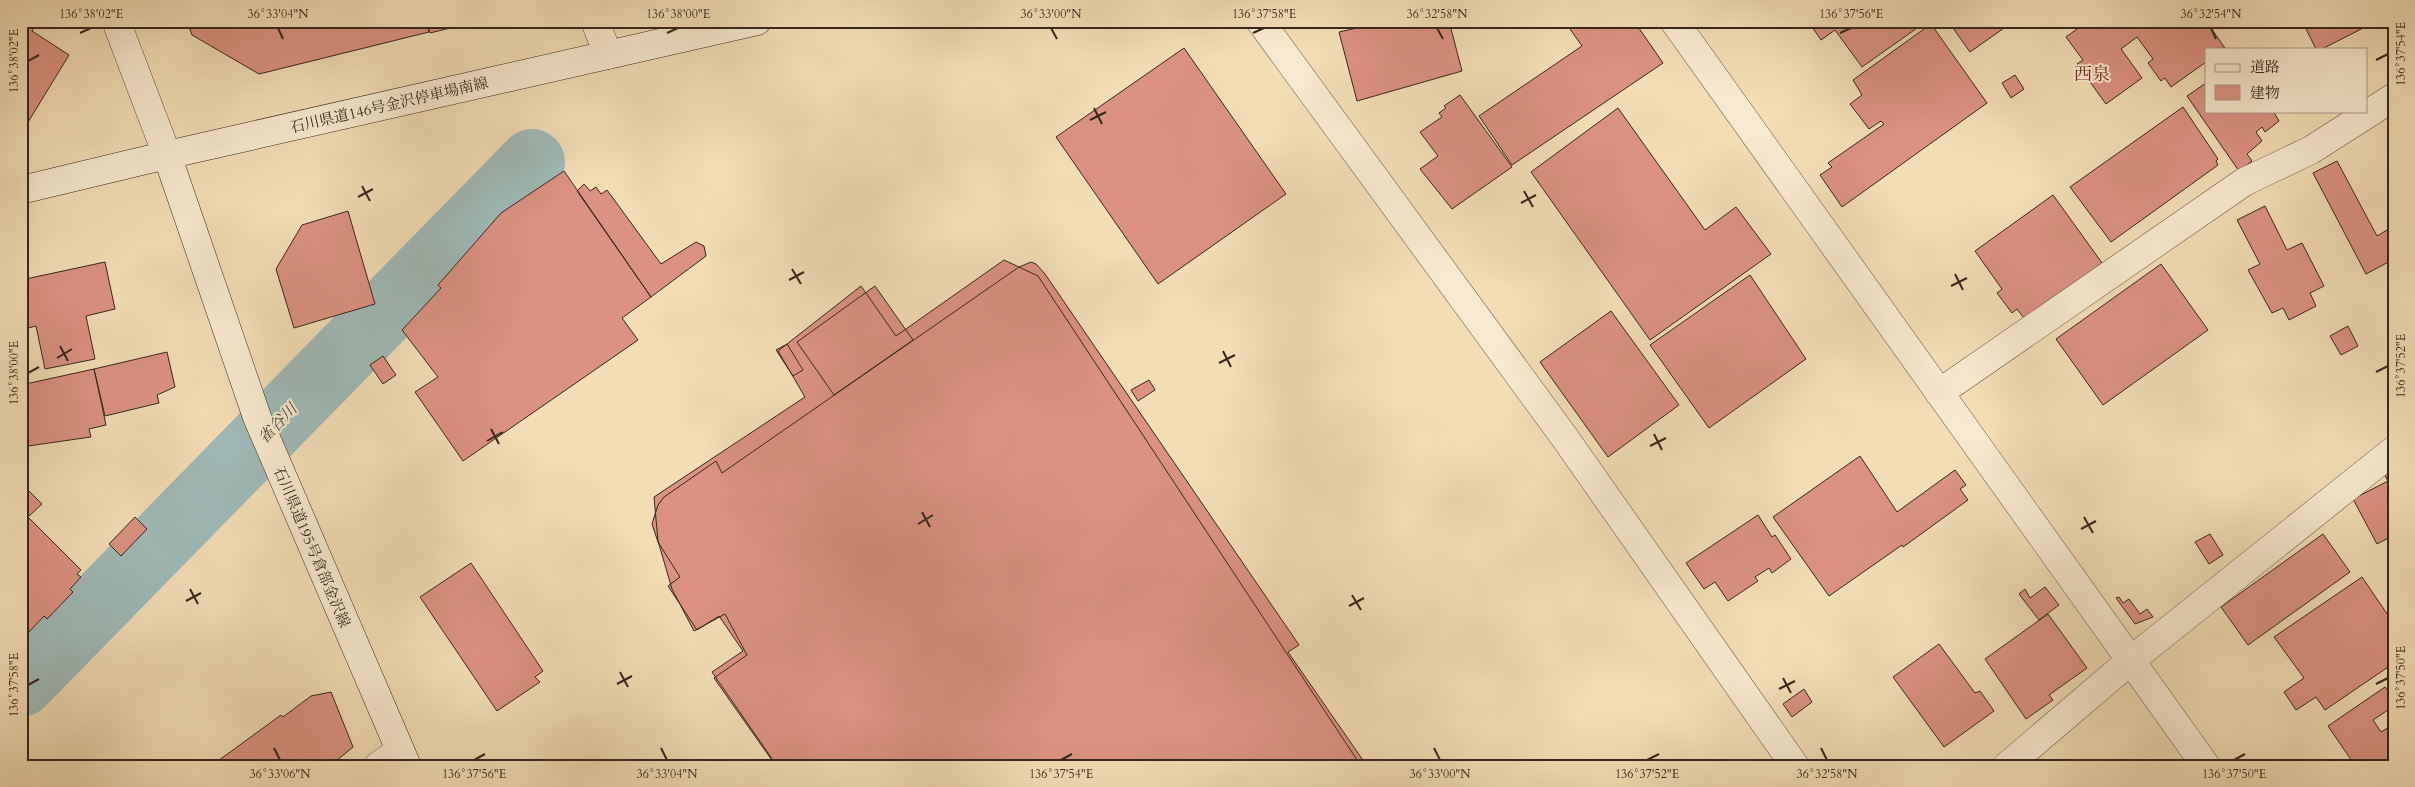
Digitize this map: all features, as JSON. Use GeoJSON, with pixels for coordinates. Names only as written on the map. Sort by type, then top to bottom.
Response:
{"type":"FeatureCollection","features":[{"type":"Feature","properties":{"kind":"street","name":"石川県道195号倉部金沢線"},"geometry":{"type":"LineString","coordinates":[[116,21],[167,155],[257,417],[395,761]]}},
{"type":"Feature","properties":{"kind":"street"},"geometry":{"type":"LineString","coordinates":[[595,21],[608,55]]}},
{"type":"Feature","properties":{"kind":"street","name":"石川県道146号金沢停車場南線"},"geometry":{"type":"LineString","coordinates":[[21,190],[757,21]]}},
{"type":"Feature","properties":{"kind":"street"},"geometry":{"type":"LineString","coordinates":[[1260,21],[1565,438],[1795,766]]}},
{"type":"Feature","properties":{"kind":"street"},"geometry":{"type":"LineString","coordinates":[[1674,21],[2206,766]]}},
{"type":"Feature","properties":{"kind":"street"},"geometry":{"type":"LineString","coordinates":[[1939,393],[2244,182],[2311,150],[2394,97]]}},
{"type":"Feature","properties":{"kind":"street"},"geometry":{"type":"LineString","coordinates":[[2007,766],[2130,661],[2394,450]]}},
{"type":"Feature","properties":{"kind":"building"},"geometry":{"type":"Polygon","coordinates":[[[21,21],[38,21],[32,31],[69,55],[22,132],[21,21]]]}},
{"type":"Feature","properties":{"kind":"building"},"geometry":{"type":"Polygon","coordinates":[[[187,21],[425,21],[429,32],[259,74],[192,35],[187,21]]]}},
{"type":"Feature","properties":{"kind":"building"},"geometry":{"type":"Polygon","coordinates":[[[426,21],[479,21],[430,33],[426,21]]]}},
{"type":"Feature","properties":{"kind":"building"},"geometry":{"type":"Polygon","coordinates":[[[1388,21],[1449,21],[1462,71],[1357,101],[1339,32],[1388,21]]]}},
{"type":"Feature","properties":{"kind":"building"},"geometry":{"type":"Polygon","coordinates":[[[1581,21],[1634,21],[1663,63],[1512,165],[1479,116],[1582,46],[1570,29],[1581,21]]]}},
{"type":"Feature","properties":{"kind":"building"},"geometry":{"type":"Polygon","coordinates":[[[1808,21],[1927,21],[1862,67],[1835,30],[1821,40],[1808,21]]]}},
{"type":"Feature","properties":{"kind":"building"},"geometry":{"type":"Polygon","coordinates":[[[1948,21],[2014,21],[1970,52],[1948,21]]]}},
{"type":"Feature","properties":{"kind":"building"},"geometry":{"type":"Polygon","coordinates":[[[2088,21],[2206,21],[2225,48],[2205,48],[2205,63],[2171,87],[2165,78],[2161,81],[2148,63],[2153,59],[2137,37],[2121,49],[2142,78],[2106,104],[2077,64],[2083,60],[2066,37],[2088,21]]]}},
{"type":"Feature","properties":{"kind":"building"},"geometry":{"type":"Polygon","coordinates":[[[2302,21],[2370,21],[2371,24],[2324,48],[2316,48],[2302,21]]]}},
{"type":"Feature","properties":{"kind":"building"},"geometry":{"type":"Polygon","coordinates":[[[1931,24],[1987,103],[1842,207],[1820,175],[1832,167],[1828,163],[1884,124],[1881,121],[1869,129],[1850,104],[1862,95],[1853,80],[1931,24]]]}},
{"type":"Feature","properties":{"kind":"building"},"geometry":{"type":"Polygon","coordinates":[[[1184,48],[1286,194],[1158,284],[1056,137],[1184,48]]]}},
{"type":"Feature","properties":{"kind":"building"},"geometry":{"type":"Polygon","coordinates":[[[2015,75],[2024,89],[2011,98],[2002,83],[2015,75]]]}},
{"type":"Feature","properties":{"kind":"building"},"geometry":{"type":"Polygon","coordinates":[[[2205,84],[2205,112],[2274,112],[2279,121],[2265,132],[2262,127],[2256,132],[2262,141],[2247,154],[2252,161],[2239,171],[2187,96],[2205,84]]]}},
{"type":"Feature","properties":{"kind":"building"},"geometry":{"type":"Polygon","coordinates":[[[1460,95],[1512,167],[1452,209],[1420,169],[1438,156],[1420,132],[1442,117],[1439,113],[1446,108],[1444,106],[1460,95]]]}},
{"type":"Feature","properties":{"kind":"building"},"geometry":{"type":"Polygon","coordinates":[[[2183,107],[2218,159],[2216,161],[2218,165],[2111,242],[2070,187],[2183,107]]]}},
{"type":"Feature","properties":{"kind":"building"},"geometry":{"type":"Polygon","coordinates":[[[1618,108],[1705,230],[1736,207],[1771,254],[1650,340],[1531,172],[1618,108]]]}},
{"type":"Feature","properties":{"kind":"building"},"geometry":{"type":"Polygon","coordinates":[[[2337,161],[2377,236],[2387,230],[2394,243],[2394,259],[2366,274],[2313,173],[2337,161]]]}},
{"type":"Feature","properties":{"kind":"building"},"geometry":{"type":"Polygon","coordinates":[[[564,171],[651,297],[622,318],[638,340],[463,461],[415,392],[438,377],[402,330],[441,288],[438,285],[501,213],[564,171]]]}},
{"type":"Feature","properties":{"kind":"building"},"geometry":{"type":"Polygon","coordinates":[[[584,184],[590,191],[596,187],[601,194],[607,190],[661,264],[696,242],[704,246],[706,256],[651,297],[577,191],[584,184]]]}},
{"type":"Feature","properties":{"kind":"building"},"geometry":{"type":"Polygon","coordinates":[[[2053,195],[2105,267],[2027,322],[2017,309],[2012,313],[1997,293],[2002,289],[1975,251],[2053,195]]]}},
{"type":"Feature","properties":{"kind":"building"},"geometry":{"type":"Polygon","coordinates":[[[2265,206],[2287,250],[2302,243],[2324,286],[2310,293],[2316,306],[2289,320],[2283,308],[2272,313],[2248,270],[2260,264],[2237,220],[2265,206]]]}},
{"type":"Feature","properties":{"kind":"building"},"geometry":{"type":"Polygon","coordinates":[[[348,211],[375,304],[294,328],[276,269],[302,225],[348,211]]]}},
{"type":"Feature","properties":{"kind":"building"},"geometry":{"type":"Polygon","coordinates":[[[1004,260],[1038,276],[1361,766],[776,766],[714,678],[747,655],[725,614],[694,631],[672,589],[658,541],[654,497],[805,397],[778,351],[861,286],[896,336],[1004,260]]]}},
{"type":"Feature","properties":{"kind":"building"},"geometry":{"type":"Polygon","coordinates":[[[105,262],[115,309],[86,316],[95,359],[45,369],[36,326],[21,330],[21,280],[105,262]]]}},
{"type":"Feature","properties":{"kind":"building"},"geometry":{"type":"Polygon","coordinates":[[[1031,262],[1036,264],[1045,274],[1299,645],[1288,652],[1367,766],[777,766],[712,672],[743,651],[719,616],[697,630],[668,586],[680,577],[658,542],[652,524],[658,505],[664,497],[716,461],[722,473],[1019,267],[1031,262]]]}},
{"type":"Feature","properties":{"kind":"building"},"geometry":{"type":"Polygon","coordinates":[[[2161,264],[2208,330],[2103,405],[2056,339],[2161,264]]]}},
{"type":"Feature","properties":{"kind":"building"},"geometry":{"type":"Polygon","coordinates":[[[1750,275],[1806,359],[1709,428],[1650,345],[1750,275]]]}},
{"type":"Feature","properties":{"kind":"building"},"geometry":{"type":"Polygon","coordinates":[[[875,286],[913,340],[834,395],[797,342],[875,286]]]}},
{"type":"Feature","properties":{"kind":"building"},"geometry":{"type":"Polygon","coordinates":[[[1611,311],[1679,405],[1608,457],[1540,362],[1611,311]]]}},
{"type":"Feature","properties":{"kind":"building"},"geometry":{"type":"Polygon","coordinates":[[[2348,326],[2358,346],[2341,355],[2330,336],[2348,326]]]}},
{"type":"Feature","properties":{"kind":"building"},"geometry":{"type":"Polygon","coordinates":[[[787,344],[803,370],[793,376],[776,350],[787,344]]]}},
{"type":"Feature","properties":{"kind":"building"},"geometry":{"type":"Polygon","coordinates":[[[167,352],[175,387],[157,395],[159,403],[105,416],[94,369],[167,352]]]}},
{"type":"Feature","properties":{"kind":"building"},"geometry":{"type":"Polygon","coordinates":[[[383,356],[396,375],[383,384],[370,365],[383,356]]]}},
{"type":"Feature","properties":{"kind":"building"},"geometry":{"type":"Polygon","coordinates":[[[94,369],[106,425],[89,429],[91,437],[21,447],[21,385],[94,369]]]}},
{"type":"Feature","properties":{"kind":"building"},"geometry":{"type":"Polygon","coordinates":[[[1149,380],[1155,390],[1138,401],[1131,390],[1149,380]]]}},
{"type":"Feature","properties":{"kind":"building"},"geometry":{"type":"Polygon","coordinates":[[[1860,456],[1897,512],[1955,470],[1966,485],[1960,489],[1968,500],[1903,547],[1902,545],[1829,596],[1773,517],[1860,456]]]}},
{"type":"Feature","properties":{"kind":"building"},"geometry":{"type":"Polygon","coordinates":[[[2394,468],[2394,535],[2377,544],[2353,499],[2388,481],[2384,474],[2394,468]]]}},
{"type":"Feature","properties":{"kind":"building"},"geometry":{"type":"Polygon","coordinates":[[[21,483],[42,504],[28,517],[81,570],[77,574],[81,577],[70,589],[73,592],[47,619],[44,616],[29,632],[21,627],[21,483]]]}},
{"type":"Feature","properties":{"kind":"building"},"geometry":{"type":"Polygon","coordinates":[[[1758,515],[1772,537],[1775,535],[1791,559],[1772,573],[1769,568],[1755,577],[1758,581],[1728,601],[1715,582],[1704,589],[1686,563],[1758,515]]]}},
{"type":"Feature","properties":{"kind":"building"},"geometry":{"type":"Polygon","coordinates":[[[135,517],[147,529],[121,556],[109,544],[135,517]]]}},
{"type":"Feature","properties":{"kind":"building"},"geometry":{"type":"Polygon","coordinates":[[[2210,534],[2223,555],[2209,564],[2195,542],[2210,534]]]}},
{"type":"Feature","properties":{"kind":"building"},"geometry":{"type":"Polygon","coordinates":[[[2323,534],[2350,572],[2248,645],[2221,607],[2323,534]]]}},
{"type":"Feature","properties":{"kind":"building"},"geometry":{"type":"Polygon","coordinates":[[[471,563],[543,671],[535,677],[540,682],[497,711],[420,597],[471,563]]]}},
{"type":"Feature","properties":{"kind":"building"},"geometry":{"type":"Polygon","coordinates":[[[2362,577],[2394,624],[2394,663],[2325,710],[2316,697],[2296,710],[2284,692],[2304,678],[2274,637],[2362,577]]]}},
{"type":"Feature","properties":{"kind":"building"},"geometry":{"type":"Polygon","coordinates":[[[2045,587],[2059,605],[2039,620],[2019,594],[2025,589],[2030,598],[2045,587]]]}},
{"type":"Feature","properties":{"kind":"building"},"geometry":{"type":"Polygon","coordinates":[[[2119,597],[2123,603],[2129,599],[2140,614],[2147,609],[2153,617],[2135,624],[2116,598],[2119,597]]]}},
{"type":"Feature","properties":{"kind":"building"},"geometry":{"type":"Polygon","coordinates":[[[2048,614],[2087,668],[2049,695],[2053,700],[2026,719],[1985,659],[2048,614]]]}},
{"type":"Feature","properties":{"kind":"building"},"geometry":{"type":"Polygon","coordinates":[[[1939,644],[1975,693],[1980,691],[1994,711],[1944,747],[1893,677],[1939,644]]]}},
{"type":"Feature","properties":{"kind":"building"},"geometry":{"type":"Polygon","coordinates":[[[2385,687],[2394,699],[2394,706],[2373,720],[2381,732],[2394,724],[2394,766],[2337,766],[2345,760],[2348,763],[2352,761],[2328,726],[2385,687]]]}},
{"type":"Feature","properties":{"kind":"building"},"geometry":{"type":"Polygon","coordinates":[[[1804,689],[1812,702],[1792,717],[1783,704],[1804,689]]]}},
{"type":"Feature","properties":{"kind":"building"},"geometry":{"type":"Polygon","coordinates":[[[331,692],[353,747],[330,766],[211,766],[281,715],[283,717],[311,696],[331,692]]]}},
{"type":"Feature","properties":{"kind":"waterway","name":"雀谷川"},"geometry":{"type":"LineString","coordinates":[[21,684],[532,162]]}},
{"type":"Feature","properties":{"kind":"district","name":"西泉"},"geometry":{"type":"Point","coordinates":[2092,74]}}]}
